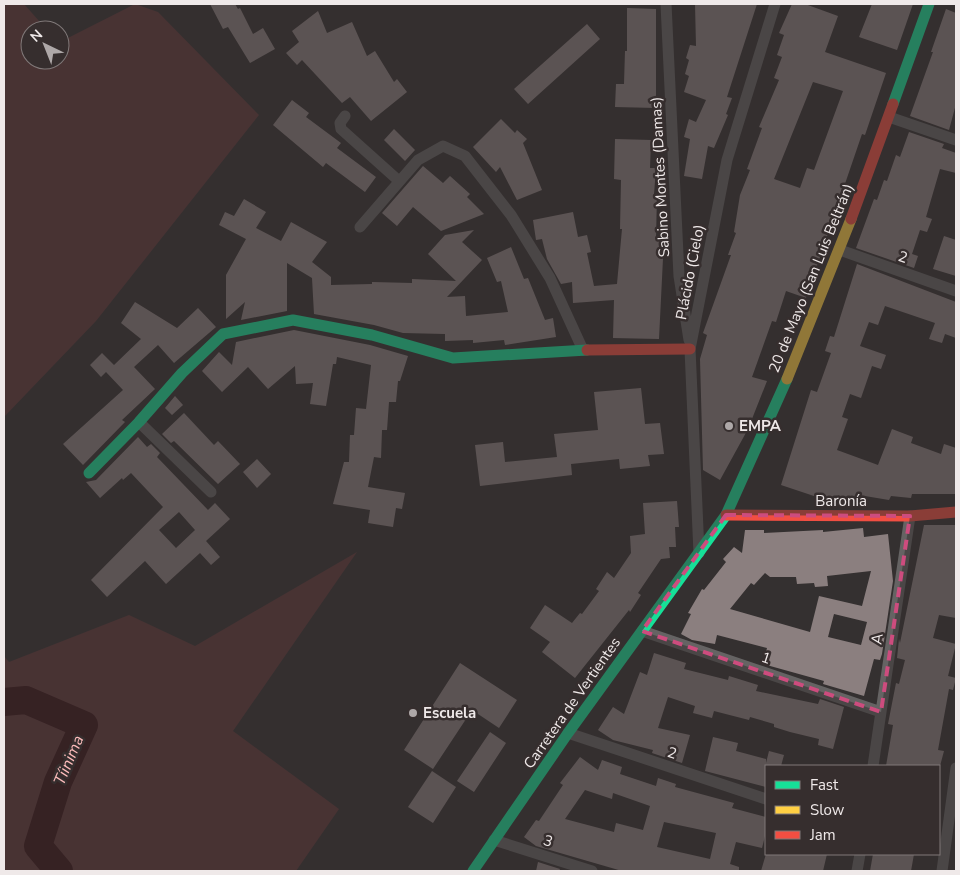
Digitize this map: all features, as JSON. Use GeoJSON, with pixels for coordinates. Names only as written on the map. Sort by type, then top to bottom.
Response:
{"type":"FeatureCollection","features":[{"type":"Feature","properties":{"kind":"main road","name":"20 de Mayo (San Luis Beltrán)"},"geometry":{"type":"LineString","coordinates":[[699,553],[726,516],[787,379],[840,250],[929,4]]}},
{"type":"Feature","properties":{"kind":"main road"},"geometry":{"type":"LineString","coordinates":[[89,473],[139,422],[182,373],[222,334],[293,320],[372,335],[453,358],[583,350],[690,349]]}},
{"type":"Feature","properties":{"kind":"main road","name":"Baronía"},"geometry":{"type":"LineString","coordinates":[[726,516],[910,516],[956,512]]}},
{"type":"Feature","properties":{"kind":"main road","name":"Carretera de Vertientes"},"geometry":{"type":"LineString","coordinates":[[473,871],[568,734],[699,553]]}},
{"type":"Feature","properties":{"kind":"street","name":"Sabino Montes (Damas)"},"geometry":{"type":"LineString","coordinates":[[666,4],[679,276],[690,349]]}},
{"type":"Feature","properties":{"kind":"street","name":"Plácido (Cielo)"},"geometry":{"type":"LineString","coordinates":[[699,553],[690,349],[727,160],[775,4]]}},
{"type":"Feature","properties":{"kind":"street"},"geometry":{"type":"LineString","coordinates":[[345,116],[340,124],[341,130],[399,182]]}},
{"type":"Feature","properties":{"kind":"street"},"geometry":{"type":"LineString","coordinates":[[889,116],[956,140]]}},
{"type":"Feature","properties":{"kind":"street"},"geometry":{"type":"LineString","coordinates":[[360,227],[418,160],[444,146],[465,156],[511,215],[550,278],[583,350]]}},
{"type":"Feature","properties":{"kind":"street","name":"2"},"geometry":{"type":"LineString","coordinates":[[840,250],[956,291]]}},
{"type":"Feature","properties":{"kind":"street"},"geometry":{"type":"LineString","coordinates":[[139,422],[211,492]]}},
{"type":"Feature","properties":{"kind":"street","name":"A"},"geometry":{"type":"LineString","coordinates":[[873,765],[910,516]]}},
{"type":"Feature","properties":{"kind":"street","name":"1"},"geometry":{"type":"LineString","coordinates":[[642,631],[881,712]]}},
{"type":"Feature","properties":{"kind":"street","name":"2"},"geometry":{"type":"LineString","coordinates":[[568,734],[765,799]]}},
{"type":"Feature","properties":{"kind":"street"},"geometry":{"type":"LineString","coordinates":[[942,871],[951,848],[956,768]]}},
{"type":"Feature","properties":{"kind":"street","name":"3"},"geometry":{"type":"LineString","coordinates":[[494,840],[592,871]]}},
{"type":"Feature","properties":{"kind":"street"},"geometry":{"type":"LineString","coordinates":[[857,871],[860,855]]}},
{"type":"Feature","properties":{"kind":"highlighted area"},"geometry":{"type":"Polygon","coordinates":[[[726,515],[910,516],[881,712],[642,631],[726,515]]]}},
{"type":"Feature","properties":{"kind":"shaded area"},"geometry":{"type":"Polygon","coordinates":[[[4,4],[24,4],[38,20],[20,20],[20,70],[70,70],[70,37],[135,4],[158,12],[259,115],[96,321],[4,417],[4,4]]]}},
{"type":"Feature","properties":{"kind":"shaded area"},"geometry":{"type":"Polygon","coordinates":[[[357,552],[233,731],[339,809],[296,871],[4,871],[4,656],[9,662],[129,615],[195,646],[357,552]]]}},
{"type":"Feature","properties":{"kind":"building"},"geometry":{"type":"Polygon","coordinates":[[[210,4],[235,4],[238,9],[240,8],[253,34],[263,28],[275,49],[250,63],[228,27],[223,29],[210,4]]]}},
{"type":"Feature","properties":{"kind":"building"},"geometry":{"type":"Polygon","coordinates":[[[695,4],[757,4],[727,97],[732,98],[726,114],[728,115],[714,148],[708,146],[702,179],[684,176],[690,139],[684,137],[689,119],[696,122],[706,100],[684,92],[689,76],[685,74],[689,60],[686,58],[690,45],[696,46],[695,4]]]}},
{"type":"Feature","properties":{"kind":"building"},"geometry":{"type":"Polygon","coordinates":[[[792,4],[805,4],[838,16],[825,52],[886,73],[865,135],[862,134],[806,298],[786,291],[776,322],[772,321],[752,377],[767,381],[748,429],[720,480],[703,470],[700,359],[707,335],[703,333],[731,255],[728,255],[736,233],[734,232],[740,195],[750,170],[747,169],[762,128],[759,127],[779,80],[774,78],[782,57],[777,55],[784,35],[779,33],[792,4]],[[813,82],[774,179],[800,188],[807,168],[814,170],[843,91],[813,82]]]}},
{"type":"Feature","properties":{"kind":"building"},"geometry":{"type":"Polygon","coordinates":[[[872,4],[913,4],[897,50],[859,37],[872,4]]]}},
{"type":"Feature","properties":{"kind":"building"},"geometry":{"type":"Polygon","coordinates":[[[627,8],[656,9],[656,108],[615,107],[616,84],[624,84],[625,51],[627,51],[627,8]]]}},
{"type":"Feature","properties":{"kind":"building"},"geometry":{"type":"Polygon","coordinates":[[[946,9],[956,13],[956,104],[949,130],[910,116],[946,9]]]}},
{"type":"Feature","properties":{"kind":"building"},"geometry":{"type":"Polygon","coordinates":[[[318,11],[327,33],[352,22],[367,56],[375,51],[394,82],[397,79],[407,92],[371,121],[350,97],[342,103],[302,60],[297,65],[286,53],[299,42],[292,31],[318,11]]]}},
{"type":"Feature","properties":{"kind":"building"},"geometry":{"type":"Polygon","coordinates":[[[587,24],[600,39],[528,104],[514,89],[587,24]]]}},
{"type":"Feature","properties":{"kind":"building"},"geometry":{"type":"Polygon","coordinates":[[[292,100],[309,113],[306,117],[341,143],[337,148],[376,177],[365,192],[326,163],[323,167],[273,125],[292,100]]]}},
{"type":"Feature","properties":{"kind":"building"},"geometry":{"type":"Polygon","coordinates":[[[501,119],[515,133],[517,130],[527,139],[523,143],[542,190],[517,200],[500,167],[496,172],[473,147],[501,119]]]}},
{"type":"Feature","properties":{"kind":"building"},"geometry":{"type":"Polygon","coordinates":[[[394,129],[415,150],[405,161],[384,140],[394,129]]]}},
{"type":"Feature","properties":{"kind":"building"},"geometry":{"type":"Polygon","coordinates":[[[909,132],[944,144],[942,148],[956,153],[956,173],[940,169],[926,217],[932,219],[927,232],[920,230],[912,254],[918,256],[914,268],[856,248],[874,199],[877,200],[884,180],[887,181],[896,155],[900,157],[909,132]]]}},
{"type":"Feature","properties":{"kind":"building"},"geometry":{"type":"Polygon","coordinates":[[[615,139],[651,140],[650,168],[656,168],[654,194],[657,194],[656,238],[664,238],[659,339],[613,338],[614,300],[573,303],[572,282],[561,284],[547,259],[542,239],[536,240],[533,220],[573,212],[578,237],[587,235],[591,252],[587,253],[594,286],[617,284],[622,229],[620,229],[621,180],[614,179],[615,139]]]}},
{"type":"Feature","properties":{"kind":"building"},"geometry":{"type":"Polygon","coordinates":[[[423,166],[443,183],[450,176],[470,194],[467,197],[484,214],[441,231],[413,207],[397,226],[382,213],[423,166]]]}},
{"type":"Feature","properties":{"kind":"building"},"geometry":{"type":"Polygon","coordinates":[[[244,199],[266,212],[256,228],[281,241],[291,222],[327,242],[312,262],[331,277],[331,285],[372,284],[372,282],[412,283],[412,279],[456,281],[428,254],[445,235],[474,230],[462,242],[482,260],[447,297],[465,296],[466,316],[508,312],[501,281],[497,282],[487,258],[511,247],[524,279],[528,278],[545,320],[553,318],[556,337],[505,345],[504,340],[473,343],[473,340],[445,341],[445,334],[403,333],[374,325],[314,314],[312,278],[287,263],[287,311],[241,320],[245,302],[226,319],[226,275],[246,239],[219,225],[225,212],[234,216],[244,199]]]}},
{"type":"Feature","properties":{"kind":"building"},"geometry":{"type":"Polygon","coordinates":[[[944,236],[956,240],[956,276],[933,269],[944,236]]]}},
{"type":"Feature","properties":{"kind":"building"},"geometry":{"type":"Polygon","coordinates":[[[857,264],[956,302],[956,338],[945,334],[942,343],[929,339],[935,323],[885,306],[878,325],[869,322],[860,346],[886,355],[881,369],[872,366],[861,398],[850,394],[842,417],[848,419],[837,450],[878,465],[892,429],[913,437],[911,443],[941,454],[944,444],[956,448],[956,494],[912,494],[911,498],[891,496],[889,500],[859,495],[857,500],[823,499],[781,485],[811,390],[817,392],[831,353],[825,351],[830,336],[834,337],[857,264]]]}},
{"type":"Feature","properties":{"kind":"building"},"geometry":{"type":"Polygon","coordinates":[[[135,302],[177,328],[198,308],[216,327],[174,363],[158,345],[134,367],[155,389],[122,420],[125,422],[83,465],[63,444],[123,390],[106,372],[101,377],[90,365],[102,353],[114,365],[141,339],[121,323],[135,302]]]}},
{"type":"Feature","properties":{"kind":"building"},"geometry":{"type":"Polygon","coordinates":[[[294,330],[370,345],[408,356],[400,381],[398,381],[396,402],[389,402],[387,430],[382,430],[381,458],[374,457],[368,487],[405,493],[402,509],[396,508],[393,527],[368,523],[370,510],[333,504],[344,462],[349,462],[350,435],[354,435],[356,408],[366,409],[371,365],[337,357],[336,364],[333,364],[326,406],[310,404],[313,383],[296,384],[295,366],[268,389],[248,367],[222,392],[202,371],[219,352],[232,365],[236,342],[294,330]]]}},
{"type":"Feature","properties":{"kind":"building"},"geometry":{"type":"Polygon","coordinates":[[[641,388],[645,424],[660,423],[664,454],[648,455],[650,466],[620,469],[619,459],[571,464],[572,475],[480,486],[475,445],[503,442],[505,462],[557,457],[554,434],[598,430],[594,392],[641,388]]]}},
{"type":"Feature","properties":{"kind":"building"},"geometry":{"type":"Polygon","coordinates":[[[175,396],[183,405],[172,415],[165,408],[175,396]]]}},
{"type":"Feature","properties":{"kind":"building"},"geometry":{"type":"Polygon","coordinates":[[[184,413],[214,445],[218,441],[240,464],[218,484],[174,441],[171,443],[162,434],[184,413]]]}},
{"type":"Feature","properties":{"kind":"building"},"geometry":{"type":"Polygon","coordinates":[[[138,437],[147,447],[151,444],[160,453],[157,457],[208,510],[215,503],[230,519],[206,541],[220,557],[211,565],[200,553],[166,584],[145,561],[107,597],[91,580],[163,507],[131,473],[123,480],[122,478],[100,498],[86,482],[96,480],[138,437]],[[179,512],[159,530],[176,548],[195,530],[179,512]]]}},
{"type":"Feature","properties":{"kind":"building"},"geometry":{"type":"Polygon","coordinates":[[[257,459],[271,474],[257,488],[243,472],[257,459]]]}},
{"type":"Feature","properties":{"kind":"building"},"geometry":{"type":"Polygon","coordinates":[[[677,501],[679,527],[675,527],[676,547],[669,547],[670,558],[661,559],[638,593],[641,595],[630,612],[629,610],[575,678],[542,652],[550,642],[530,628],[545,605],[572,623],[580,613],[582,614],[599,591],[596,589],[607,572],[614,578],[631,553],[630,536],[645,534],[643,503],[677,501]]]}},
{"type":"Feature","properties":{"kind":"building"},"geometry":{"type":"Polygon","coordinates":[[[924,525],[956,525],[956,618],[939,615],[933,638],[956,644],[948,676],[956,678],[953,690],[949,689],[938,750],[944,751],[940,766],[886,765],[893,725],[888,724],[896,683],[899,684],[905,660],[897,658],[899,639],[900,643],[924,525]]]}},
{"type":"Feature","properties":{"kind":"building"},"geometry":{"type":"Polygon","coordinates":[[[863,528],[864,537],[888,534],[893,581],[882,654],[880,660],[874,659],[864,696],[823,684],[824,681],[763,664],[767,648],[717,635],[715,644],[692,640],[681,634],[691,614],[688,613],[702,589],[704,590],[726,562],[723,559],[734,547],[742,553],[745,530],[764,530],[764,533],[823,530],[823,532],[863,528]],[[871,571],[827,576],[828,586],[815,587],[814,583],[797,584],[796,577],[770,577],[765,573],[754,585],[751,583],[730,609],[810,632],[819,596],[862,606],[871,571]],[[834,614],[828,637],[861,645],[867,622],[834,614]]]}},
{"type":"Feature","properties":{"kind":"building"},"geometry":{"type":"Polygon","coordinates":[[[654,653],[686,663],[684,669],[728,680],[729,676],[758,685],[756,691],[818,704],[820,699],[844,707],[833,749],[818,745],[819,739],[774,727],[774,724],[750,717],[749,720],[714,711],[712,718],[693,713],[695,706],[668,697],[658,728],[690,735],[682,763],[652,753],[653,750],[613,740],[598,730],[613,707],[624,714],[640,672],[647,675],[654,653]]]}},
{"type":"Feature","properties":{"kind":"building"},"geometry":{"type":"Polygon","coordinates":[[[460,663],[517,700],[499,728],[472,710],[433,769],[404,750],[460,663]]]}},
{"type":"Feature","properties":{"kind":"building"},"geometry":{"type":"Polygon","coordinates":[[[490,732],[506,743],[474,792],[457,781],[490,732]]]}},
{"type":"Feature","properties":{"kind":"building"},"geometry":{"type":"Polygon","coordinates":[[[713,737],[738,743],[736,751],[766,759],[766,763],[769,751],[784,755],[781,765],[765,765],[765,787],[705,771],[713,737]]]}},
{"type":"Feature","properties":{"kind":"building"},"geometry":{"type":"Polygon","coordinates":[[[580,757],[598,770],[602,760],[622,767],[620,774],[656,786],[658,778],[676,784],[675,787],[734,803],[732,808],[765,817],[765,836],[762,848],[736,842],[730,864],[739,867],[739,871],[622,871],[536,846],[524,837],[536,820],[539,821],[563,785],[560,783],[580,757]],[[585,790],[565,819],[614,832],[616,823],[643,830],[650,806],[613,793],[612,799],[585,790]],[[664,822],[657,847],[710,859],[716,833],[664,822]]]}},
{"type":"Feature","properties":{"kind":"building"},"geometry":{"type":"Polygon","coordinates":[[[432,771],[456,787],[433,823],[408,807],[432,771]]]}},
{"type":"Feature","properties":{"kind":"building"},"geometry":{"type":"Polygon","coordinates":[[[766,855],[827,855],[823,871],[761,871],[766,855]]]}},
{"type":"Feature","properties":{"kind":"building"},"geometry":{"type":"Polygon","coordinates":[[[873,855],[914,855],[911,871],[870,871],[873,855]]]}},
{"type":"Feature","properties":{"kind":"building"},"geometry":{"type":"Polygon","coordinates":[[[538,862],[560,869],[559,871],[536,871],[538,862]]]}},
{"type":"Feature","properties":{"kind":"waterway","name":"Tíinima"},"geometry":{"type":"LineString","coordinates":[[4,702],[26,700],[84,725],[58,782],[38,846],[59,871]]}},
{"type":"Feature","properties":{"kind":"traffic: fast"},"geometry":{"type":"LineString","coordinates":[[893,104],[929,4]]}},
{"type":"Feature","properties":{"kind":"traffic: fast"},"geometry":{"type":"LineString","coordinates":[[89,473],[139,422],[182,373],[223,334],[293,320],[372,335],[453,358],[587,350]]}},
{"type":"Feature","properties":{"kind":"traffic: fast"},"geometry":{"type":"LineString","coordinates":[[473,871],[568,733],[726,515],[787,379]]}},
{"type":"Feature","properties":{"kind":"traffic: slow"},"geometry":{"type":"LineString","coordinates":[[787,379],[851,219]]}},
{"type":"Feature","properties":{"kind":"traffic: jam"},"geometry":{"type":"LineString","coordinates":[[851,219],[893,104]]}},
{"type":"Feature","properties":{"kind":"traffic: jam"},"geometry":{"type":"LineString","coordinates":[[587,350],[690,349]]}},
{"type":"Feature","properties":{"kind":"traffic: jam"},"geometry":{"type":"LineString","coordinates":[[726,515],[910,516],[956,512]]}},
{"type":"Feature","properties":{"kind":"place","name":"EMPA"},"geometry":{"type":"Point","coordinates":[729,426]}},
{"type":"Feature","properties":{"kind":"place","name":"Escuela"},"geometry":{"type":"Point","coordinates":[413,713]}}]}
